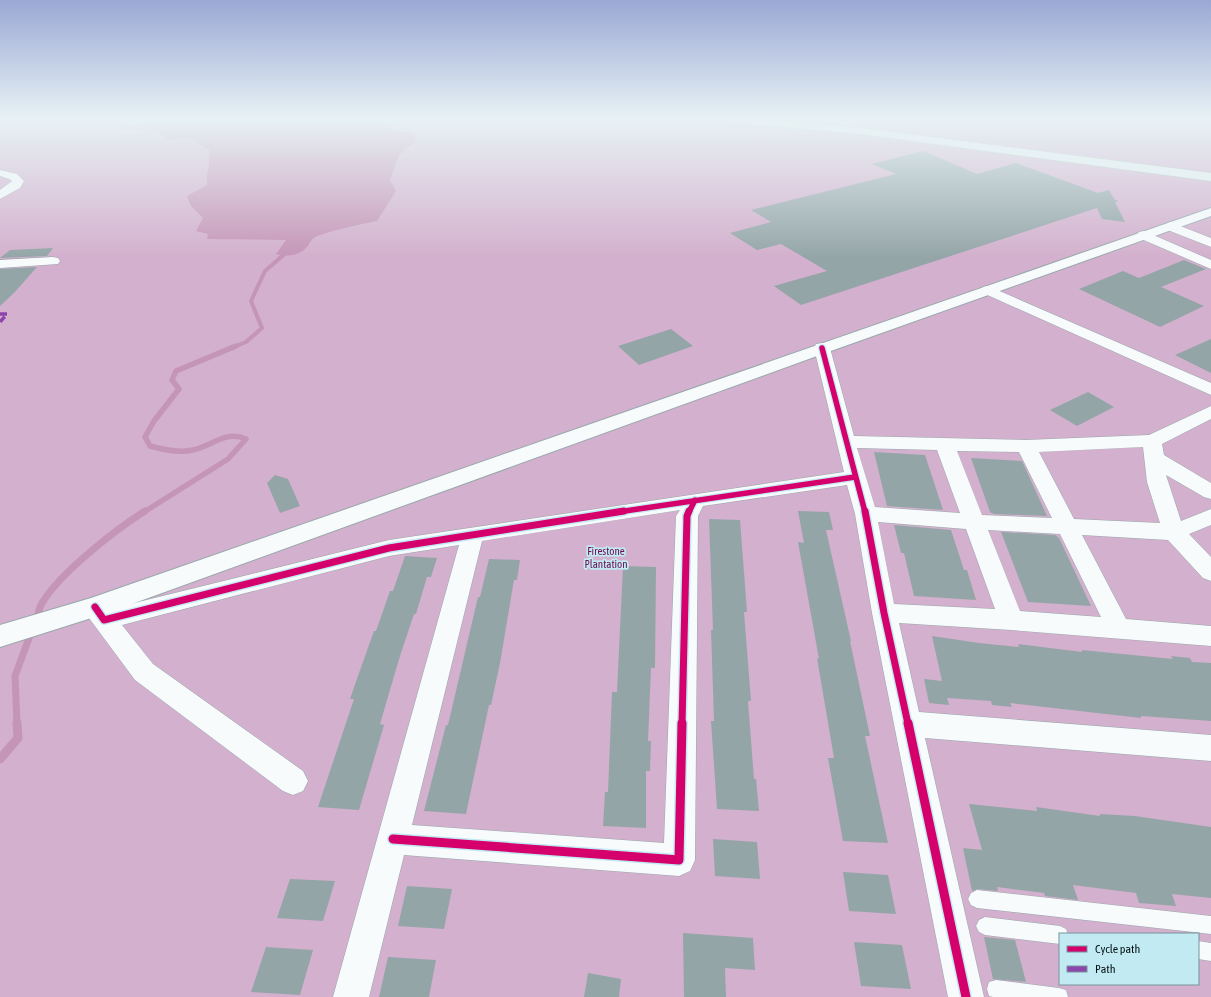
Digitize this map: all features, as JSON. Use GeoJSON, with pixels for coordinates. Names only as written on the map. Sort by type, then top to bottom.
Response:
{"type":"FeatureCollection","features":[{"type":"Feature","properties":{"kind":"main road"},"geometry":{"type":"LineString","coordinates":[[1125,166],[1211,177]]}},
{"type":"Feature","properties":{"kind":"main road"},"geometry":{"type":"LineString","coordinates":[[0,636],[42,624],[95,613],[822,348],[1211,212]]}},
{"type":"Feature","properties":{"kind":"street"},"geometry":{"type":"LineString","coordinates":[[0,173],[13,176],[18,181],[16,185],[0,195]]}},
{"type":"Feature","properties":{"kind":"street"},"geometry":{"type":"LineString","coordinates":[[1170,226],[1211,243]]}},
{"type":"Feature","properties":{"kind":"street"},"geometry":{"type":"LineString","coordinates":[[1144,235],[1211,265]]}},
{"type":"Feature","properties":{"kind":"street"},"geometry":{"type":"LineString","coordinates":[[0,264],[53,261]]}},
{"type":"Feature","properties":{"kind":"street"},"geometry":{"type":"LineString","coordinates":[[988,290],[1211,390]]}},
{"type":"Feature","properties":{"kind":"street"},"geometry":{"type":"LineString","coordinates":[[822,348],[866,514],[884,613],[909,724],[966,997]]}},
{"type":"Feature","properties":{"kind":"street"},"geometry":{"type":"LineString","coordinates":[[847,442],[1154,450],[1208,417]]}},
{"type":"Feature","properties":{"kind":"street"},"geometry":{"type":"LineString","coordinates":[[945,445],[1011,620]]}},
{"type":"Feature","properties":{"kind":"street"},"geometry":{"type":"LineString","coordinates":[[1026,446],[1119,629]]}},
{"type":"Feature","properties":{"kind":"street"},"geometry":{"type":"LineString","coordinates":[[1154,450],[1211,492]]}},
{"type":"Feature","properties":{"kind":"street"},"geometry":{"type":"LineString","coordinates":[[1154,450],[1158,482],[1174,532],[1211,572]]}},
{"type":"Feature","properties":{"kind":"street"},"geometry":{"type":"LineString","coordinates":[[293,781],[144,672],[95,613],[390,548],[695,500],[855,477]]}},
{"type":"Feature","properties":{"kind":"street"},"geometry":{"type":"LineString","coordinates":[[392,840],[679,860],[687,516],[695,500]]}},
{"type":"Feature","properties":{"kind":"street"},"geometry":{"type":"LineString","coordinates":[[866,514],[974,522],[1174,532],[1211,517]]}},
{"type":"Feature","properties":{"kind":"street"},"geometry":{"type":"LineString","coordinates":[[351,997],[473,535]]}},
{"type":"Feature","properties":{"kind":"street"},"geometry":{"type":"LineString","coordinates":[[884,613],[1011,620],[1211,636]]}},
{"type":"Feature","properties":{"kind":"street"},"geometry":{"type":"LineString","coordinates":[[909,724],[1211,748]]}},
{"type":"Feature","properties":{"kind":"lane"},"geometry":{"type":"LineString","coordinates":[[977,899],[1211,925]]}},
{"type":"Feature","properties":{"kind":"lane"},"geometry":{"type":"LineString","coordinates":[[984,926],[1059,935]]}},
{"type":"Feature","properties":{"kind":"lane"},"geometry":{"type":"LineString","coordinates":[[1199,950],[1211,952]]}},
{"type":"Feature","properties":{"kind":"lane"},"geometry":{"type":"LineString","coordinates":[[996,989],[1059,997]]}},
{"type":"Feature","properties":{"kind":"green space","name":"Firestone Plantation"},"geometry":{"type":"Polygon","coordinates":[[[0,166],[1211,166],[1211,997],[0,997],[0,166]]]}},
{"type":"Feature","properties":{"kind":"shaded area"},"geometry":{"type":"Polygon","coordinates":[[[208,166],[395,166],[390,180],[396,191],[377,221],[340,229],[317,236],[312,239],[304,250],[292,255],[284,255],[276,254],[286,240],[207,239],[208,234],[196,231],[203,218],[191,206],[187,196],[207,185],[208,166]]]}},
{"type":"Feature","properties":{"kind":"building"},"geometry":{"type":"Polygon","coordinates":[[[876,166],[957,166],[977,174],[1007,166],[1023,166],[1098,193],[1109,190],[1114,199],[1118,201],[1115,202],[1125,222],[1102,219],[1097,208],[801,305],[774,286],[827,271],[781,244],[757,250],[730,233],[771,222],[751,210],[896,174],[876,166]]]}},
{"type":"Feature","properties":{"kind":"building"},"geometry":{"type":"Polygon","coordinates":[[[53,248],[47,256],[0,258],[10,250],[53,248]]]}},
{"type":"Feature","properties":{"kind":"building"},"geometry":{"type":"Polygon","coordinates":[[[1184,260],[1206,269],[1161,287],[1204,306],[1160,327],[1079,289],[1123,271],[1139,278],[1184,260]]]}},
{"type":"Feature","properties":{"kind":"building"},"geometry":{"type":"Polygon","coordinates":[[[37,267],[14,293],[0,306],[0,269],[37,267]]]}},
{"type":"Feature","properties":{"kind":"building"},"geometry":{"type":"Polygon","coordinates":[[[671,329],[693,346],[639,365],[618,346],[671,329]]]}},
{"type":"Feature","properties":{"kind":"building"},"geometry":{"type":"Polygon","coordinates":[[[1211,339],[1211,373],[1175,355],[1211,339]]]}},
{"type":"Feature","properties":{"kind":"building"},"geometry":{"type":"Polygon","coordinates":[[[1088,392],[1114,407],[1077,426],[1050,410],[1088,392]]]}},
{"type":"Feature","properties":{"kind":"building"},"geometry":{"type":"Polygon","coordinates":[[[874,452],[925,455],[943,510],[887,506],[874,452]]]}},
{"type":"Feature","properties":{"kind":"building"},"geometry":{"type":"Polygon","coordinates":[[[971,458],[1022,461],[1047,516],[994,514],[990,512],[971,458]]]}},
{"type":"Feature","properties":{"kind":"building"},"geometry":{"type":"Polygon","coordinates":[[[275,475],[288,479],[300,506],[280,513],[267,483],[275,475]]]}},
{"type":"Feature","properties":{"kind":"building"},"geometry":{"type":"Polygon","coordinates":[[[798,511],[829,512],[833,530],[826,530],[851,641],[870,736],[865,736],[888,843],[843,841],[828,758],[834,758],[817,658],[819,659],[798,542],[804,543],[798,511]]]}},
{"type":"Feature","properties":{"kind":"building"},"geometry":{"type":"Polygon","coordinates":[[[709,519],[740,520],[747,612],[744,612],[751,701],[748,701],[754,779],[756,779],[759,811],[717,809],[711,721],[714,721],[711,630],[713,630],[709,519]]]}},
{"type":"Feature","properties":{"kind":"building"},"geometry":{"type":"Polygon","coordinates":[[[894,525],[951,530],[964,570],[967,570],[976,600],[914,596],[904,553],[901,553],[894,525]]]}},
{"type":"Feature","properties":{"kind":"building"},"geometry":{"type":"Polygon","coordinates":[[[1001,532],[1055,535],[1059,538],[1091,606],[1028,602],[1001,532]]]}},
{"type":"Feature","properties":{"kind":"building"},"geometry":{"type":"Polygon","coordinates":[[[405,556],[437,558],[431,577],[427,577],[416,614],[414,614],[400,656],[380,724],[384,725],[359,810],[318,807],[354,699],[350,699],[359,673],[390,591],[393,591],[405,556]]]}},
{"type":"Feature","properties":{"kind":"building"},"geometry":{"type":"Polygon","coordinates":[[[489,559],[520,560],[517,580],[514,580],[500,663],[491,705],[489,705],[466,814],[424,811],[446,725],[448,725],[478,597],[480,597],[489,559]]]}},
{"type":"Feature","properties":{"kind":"building"},"geometry":{"type":"Polygon","coordinates":[[[623,566],[656,567],[655,668],[651,668],[648,741],[651,741],[650,771],[646,771],[646,828],[603,826],[605,792],[608,792],[612,692],[617,692],[623,566]]]}},
{"type":"Feature","properties":{"kind":"building"},"geometry":{"type":"Polygon","coordinates":[[[932,636],[1019,647],[1018,644],[1082,652],[1082,650],[1173,659],[1171,656],[1190,658],[1192,662],[1211,663],[1211,721],[1141,716],[1141,718],[1010,703],[1012,707],[992,705],[991,701],[947,698],[949,705],[929,703],[924,679],[942,681],[932,636]]]}},
{"type":"Feature","properties":{"kind":"building"},"geometry":{"type":"Polygon","coordinates":[[[969,804],[1037,811],[1036,807],[1100,816],[1100,814],[1135,816],[1211,827],[1211,898],[1172,894],[1176,906],[1139,903],[1136,893],[1073,885],[1078,900],[1045,896],[1044,893],[997,887],[998,891],[977,889],[972,891],[963,848],[982,850],[969,804]]]}},
{"type":"Feature","properties":{"kind":"building"},"geometry":{"type":"Polygon","coordinates":[[[713,839],[757,842],[760,879],[715,876],[713,839]]]}},
{"type":"Feature","properties":{"kind":"building"},"geometry":{"type":"Polygon","coordinates":[[[843,872],[888,875],[896,914],[849,911],[843,872]]]}},
{"type":"Feature","properties":{"kind":"building"},"geometry":{"type":"Polygon","coordinates":[[[290,879],[335,881],[323,921],[277,918],[290,879]]]}},
{"type":"Feature","properties":{"kind":"building"},"geometry":{"type":"Polygon","coordinates":[[[407,886],[452,889],[444,929],[398,926],[407,886]]]}},
{"type":"Feature","properties":{"kind":"building"},"geometry":{"type":"Polygon","coordinates":[[[683,933],[753,938],[755,970],[725,968],[726,997],[684,997],[683,933]]]}},
{"type":"Feature","properties":{"kind":"building"},"geometry":{"type":"Polygon","coordinates":[[[984,937],[1015,940],[1026,982],[993,979],[984,937]]]}},
{"type":"Feature","properties":{"kind":"building"},"geometry":{"type":"Polygon","coordinates":[[[854,942],[902,945],[911,989],[861,986],[854,942]]]}},
{"type":"Feature","properties":{"kind":"building"},"geometry":{"type":"Polygon","coordinates":[[[266,947],[313,950],[300,995],[251,992],[266,947]]]}},
{"type":"Feature","properties":{"kind":"building"},"geometry":{"type":"Polygon","coordinates":[[[388,957],[436,960],[429,997],[379,997],[388,957]]]}},
{"type":"Feature","properties":{"kind":"building"},"geometry":{"type":"Polygon","coordinates":[[[588,973],[621,979],[619,997],[584,997],[588,973]]]}},
{"type":"Feature","properties":{"kind":"waterway"},"geometry":{"type":"LineString","coordinates":[[234,347],[246,342],[262,328],[251,301],[265,271],[288,251]]}},
{"type":"Feature","properties":{"kind":"waterway"},"geometry":{"type":"LineString","coordinates":[[144,512],[228,459],[246,439],[232,436],[225,437],[200,448],[188,451],[177,451],[150,446],[145,437],[154,421],[179,389],[172,380],[176,371],[236,346]]}},
{"type":"Feature","properties":{"kind":"waterway"},"geometry":{"type":"LineString","coordinates":[[36,620],[42,603],[61,579],[89,553],[145,511]]}},
{"type":"Feature","properties":{"kind":"waterway"},"geometry":{"type":"LineString","coordinates":[[17,724],[15,676],[32,630]]}},
{"type":"Feature","properties":{"kind":"waterway"},"geometry":{"type":"LineString","coordinates":[[0,759],[18,738],[17,723]]}},
{"type":"Feature","properties":{"kind":"marked path"},"geometry":{"type":"LineString","coordinates":[[0,314],[7,314],[0,322]]}},
{"type":"Feature","properties":{"kind":"cycle path"},"geometry":{"type":"LineString","coordinates":[[822,348],[866,514],[884,613],[966,997]]}},
{"type":"Feature","properties":{"kind":"cycle path"},"geometry":{"type":"LineString","coordinates":[[95,607],[104,620],[389,548],[695,500],[855,477]]}},
{"type":"Feature","properties":{"kind":"cycle path"},"geometry":{"type":"LineString","coordinates":[[393,839],[679,860],[687,516],[695,500]]}}]}
